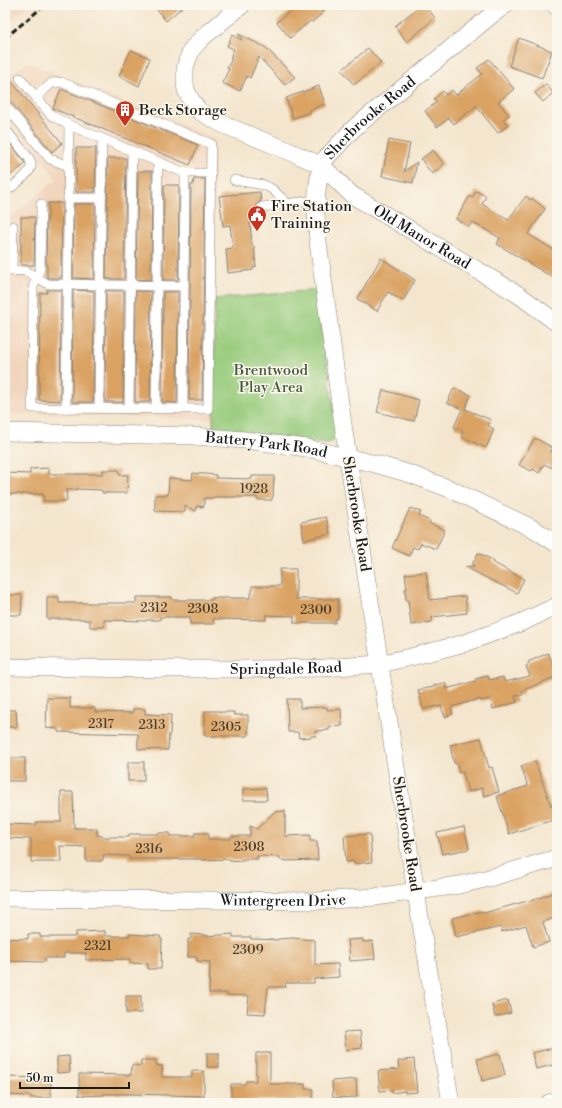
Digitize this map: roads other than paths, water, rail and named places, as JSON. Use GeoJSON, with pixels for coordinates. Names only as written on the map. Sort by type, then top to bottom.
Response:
{"type":"FeatureCollection","features":[{"type":"Feature","properties":{"kind":"street","name":"Old Manor Road"},"geometry":{"type":"LineString","coordinates":[[242,5],[202,38],[192,49],[187,61],[185,69],[186,90],[199,111],[222,124],[321,165],[352,195],[512,291],[557,323]]}},
{"type":"Feature","properties":{"kind":"street","name":"Sherbrooke Road"},"geometry":{"type":"LineString","coordinates":[[452,1103],[416,892],[348,457],[318,242],[316,200],[321,165],[353,129],[505,5]]}},
{"type":"Feature","properties":{"kind":"street","name":"Battery Park Road"},"geometry":{"type":"LineString","coordinates":[[5,432],[200,436],[307,448],[376,464],[410,474],[450,489],[534,529],[557,544]]}},
{"type":"Feature","properties":{"kind":"street","name":"Springdale Road"},"geometry":{"type":"LineString","coordinates":[[5,667],[153,670],[324,668],[380,664],[464,643],[520,623],[557,606]]}},
{"type":"Feature","properties":{"kind":"street","name":"Wintergreen Drive"},"geometry":{"type":"LineString","coordinates":[[5,898],[317,900],[375,897],[459,885],[557,858]]}},
{"type":"Feature","properties":{"kind":"street"},"geometry":{"type":"LineString","coordinates":[[549,1103],[557,1101]]}},
{"type":"Feature","properties":{"kind":"lane"},"geometry":{"type":"LineString","coordinates":[[20,78],[51,115],[69,125],[186,173],[211,173]]}},
{"type":"Feature","properties":{"kind":"lane"},"geometry":{"type":"LineString","coordinates":[[36,97],[52,83],[61,82],[211,144],[208,409],[32,408],[33,287],[40,269],[41,204]]}},
{"type":"Feature","properties":{"kind":"lane"},"geometry":{"type":"LineString","coordinates":[[5,105],[50,159],[68,166]]}},
{"type":"Feature","properties":{"kind":"lane"},"geometry":{"type":"LineString","coordinates":[[66,408],[69,125]]}},
{"type":"Feature","properties":{"kind":"lane"},"geometry":{"type":"LineString","coordinates":[[5,129],[29,158],[31,169],[28,174],[5,192]]}},
{"type":"Feature","properties":{"kind":"lane"},"geometry":{"type":"LineString","coordinates":[[99,408],[102,138]]}},
{"type":"Feature","properties":{"kind":"lane"},"geometry":{"type":"LineString","coordinates":[[129,408],[132,151]]}},
{"type":"Feature","properties":{"kind":"lane"},"geometry":{"type":"LineString","coordinates":[[156,408],[158,162]]}},
{"type":"Feature","properties":{"kind":"lane"},"geometry":{"type":"LineString","coordinates":[[183,408],[186,173]]}},
{"type":"Feature","properties":{"kind":"lane"},"geometry":{"type":"LineString","coordinates":[[234,180],[264,184],[272,189],[288,204]]}},
{"type":"Feature","properties":{"kind":"lane"},"geometry":{"type":"LineString","coordinates":[[68,198],[102,198]]}},
{"type":"Feature","properties":{"kind":"lane"},"geometry":{"type":"LineString","coordinates":[[262,206],[316,200]]}},
{"type":"Feature","properties":{"kind":"lane"},"geometry":{"type":"LineString","coordinates":[[13,226],[9,270],[26,271],[48,284],[184,286]]}},
{"type":"Feature","properties":{"kind":"railway"},"geometry":{"type":"LineString","coordinates":[[5,38],[45,5]]}},
{"type":"Feature","properties":{"kind":"place","name":"Beck Storage"},"geometry":{"type":"Point","coordinates":[125,127]}},
{"type":"Feature","properties":{"kind":"place","name":"Fire Station Training"},"geometry":{"type":"Point","coordinates":[257,232]}},
{"type":"Feature","properties":{"kind":"park label","name":"Brentwood Play Area"},"geometry":{"type":"Point","coordinates":[271,378]}}]}
